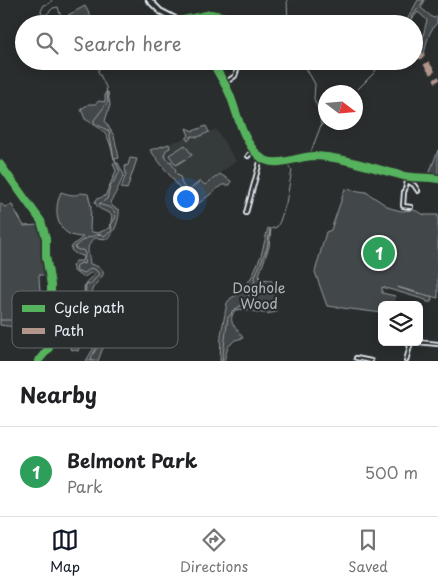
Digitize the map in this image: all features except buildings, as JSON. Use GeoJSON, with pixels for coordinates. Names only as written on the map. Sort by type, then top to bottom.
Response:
{"type":"FeatureCollection","features":[{"type":"Feature","properties":{"kind":"street"},"geometry":{"type":"LineString","coordinates":[[149,0],[160,11],[168,15]]}},
{"type":"Feature","properties":{"kind":"street"},"geometry":{"type":"LineString","coordinates":[[216,70],[230,95],[241,128],[253,150],[261,158],[272,162],[282,162],[307,156],[362,164],[407,179],[414,184],[418,191]]}},
{"type":"Feature","properties":{"kind":"street"},"geometry":{"type":"LineString","coordinates":[[224,83],[235,76],[237,70]]}},
{"type":"Feature","properties":{"kind":"street"},"geometry":{"type":"LineString","coordinates":[[248,156],[253,150]]}},
{"type":"Feature","properties":{"kind":"street"},"geometry":{"type":"LineString","coordinates":[[246,213],[261,158]]}},
{"type":"Feature","properties":{"kind":"street"},"geometry":{"type":"LineString","coordinates":[[0,164],[41,222],[46,238],[46,256],[51,291]]}},
{"type":"Feature","properties":{"kind":"street"},"geometry":{"type":"LineString","coordinates":[[407,179],[438,179]]}},
{"type":"Feature","properties":{"kind":"street"},"geometry":{"type":"LineString","coordinates":[[407,179],[402,206],[411,207]]}},
{"type":"Feature","properties":{"kind":"street"},"geometry":{"type":"LineString","coordinates":[[423,343],[438,344]]}},
{"type":"Feature","properties":{"kind":"street"},"geometry":{"type":"LineString","coordinates":[[406,361],[410,346]]}},
{"type":"Feature","properties":{"kind":"street"},"geometry":{"type":"LineString","coordinates":[[38,361],[48,348]]}},
{"type":"Feature","properties":{"kind":"street"},"geometry":{"type":"LineString","coordinates":[[356,358],[371,361]]}},
{"type":"Feature","properties":{"kind":"shaded area"},"geometry":{"type":"Polygon","coordinates":[[[216,129],[236,161],[204,185],[184,194],[150,150],[186,138],[188,141],[192,136],[198,137],[216,129]]]}},
{"type":"Feature","properties":{"kind":"green space"},"geometry":{"type":"Polygon","coordinates":[[[418,0],[425,0],[421,8],[433,18],[437,17],[437,23],[430,34],[423,54],[423,36],[427,20],[418,12],[416,15],[410,15],[418,0]]]}},
{"type":"Feature","properties":{"kind":"green space"},"geometry":{"type":"Polygon","coordinates":[[[85,6],[90,15],[68,15],[85,6]]]}},
{"type":"Feature","properties":{"kind":"green space"},"geometry":{"type":"Polygon","coordinates":[[[108,92],[110,105],[105,121],[114,136],[119,158],[114,159],[106,134],[85,119],[81,109],[99,101],[105,102],[105,93],[108,92]]]}},
{"type":"Feature","properties":{"kind":"green space"},"geometry":{"type":"Polygon","coordinates":[[[206,126],[209,132],[198,137],[192,136],[188,141],[186,138],[189,136],[186,128],[193,131],[206,126]]]}},
{"type":"Feature","properties":{"kind":"green space"},"geometry":{"type":"Polygon","coordinates":[[[169,144],[170,148],[166,150],[164,155],[168,161],[172,162],[176,170],[175,172],[181,178],[181,182],[187,192],[200,181],[205,185],[220,174],[231,181],[230,185],[222,185],[193,208],[187,203],[189,200],[150,150],[169,144]]]}},
{"type":"Feature","properties":{"kind":"green space"},"geometry":{"type":"Polygon","coordinates":[[[185,145],[192,155],[176,165],[169,155],[185,145]]]}},
{"type":"Feature","properties":{"kind":"green space"},"geometry":{"type":"Polygon","coordinates":[[[438,150],[438,175],[429,174],[438,150]]]}},
{"type":"Feature","properties":{"kind":"green space"},"geometry":{"type":"Polygon","coordinates":[[[130,158],[137,159],[127,189],[121,188],[126,175],[125,166],[128,165],[130,158]]]}},
{"type":"Feature","properties":{"kind":"green space"},"geometry":{"type":"Polygon","coordinates":[[[113,163],[118,163],[124,175],[110,202],[113,207],[119,210],[119,217],[109,239],[95,238],[89,244],[90,264],[103,270],[103,273],[92,291],[84,291],[85,284],[93,274],[90,273],[82,277],[74,271],[72,266],[76,261],[82,261],[83,256],[71,250],[72,246],[83,237],[67,233],[62,228],[57,215],[58,200],[61,192],[74,195],[88,194],[91,206],[90,229],[92,232],[98,233],[110,228],[112,215],[100,209],[95,202],[97,199],[105,196],[116,171],[113,163]]]}},
{"type":"Feature","properties":{"kind":"green space"},"geometry":{"type":"Polygon","coordinates":[[[345,189],[366,192],[390,208],[401,211],[414,210],[425,215],[438,215],[438,298],[397,287],[432,298],[431,302],[427,302],[426,300],[382,287],[382,293],[395,296],[394,301],[378,301],[378,312],[327,306],[315,272],[326,232],[331,230],[345,189]]]}},
{"type":"Feature","properties":{"kind":"green space"},"geometry":{"type":"Polygon","coordinates":[[[0,203],[5,207],[12,205],[24,226],[39,225],[44,239],[48,275],[39,275],[40,291],[12,291],[12,326],[0,325],[0,203]]]}},
{"type":"Feature","properties":{"kind":"green space","name":"Doghole Wood"},"geometry":{"type":"Polygon","coordinates":[[[268,228],[271,230],[269,247],[259,275],[260,279],[271,280],[275,287],[276,312],[265,313],[235,310],[232,322],[243,338],[235,340],[228,347],[224,361],[220,361],[221,335],[227,303],[231,298],[240,293],[251,278],[261,256],[268,228]]]}},
{"type":"Feature","properties":{"kind":"green space"},"geometry":{"type":"Polygon","coordinates":[[[70,348],[79,348],[78,351],[70,348]]]}},
{"type":"Feature","properties":{"kind":"green space"},"geometry":{"type":"Polygon","coordinates":[[[94,348],[104,348],[98,361],[86,361],[94,348]]]}},
{"type":"Feature","properties":{"kind":"waterway"},"geometry":{"type":"LineString","coordinates":[[42,15],[41,11],[44,5],[49,4],[52,0]]}},
{"type":"Feature","properties":{"kind":"waterway"},"geometry":{"type":"LineString","coordinates":[[287,0],[288,15]]}},
{"type":"Feature","properties":{"kind":"waterway"},"geometry":{"type":"LineString","coordinates":[[413,15],[424,0]]}},
{"type":"Feature","properties":{"kind":"waterway"},"geometry":{"type":"LineString","coordinates":[[46,15],[53,8],[58,7],[60,15]]}},
{"type":"Feature","properties":{"kind":"waterway"},"geometry":{"type":"LineString","coordinates":[[86,291],[86,284],[90,285],[99,274],[91,268],[85,273],[77,272],[76,266],[81,263],[84,264],[85,254],[83,250],[74,248],[86,238],[102,234],[104,236],[112,231],[111,225],[116,217],[114,210],[99,204],[107,199],[110,187],[120,172],[114,158],[109,131],[94,123],[94,120],[108,102],[106,87],[98,70]]}},
{"type":"Feature","properties":{"kind":"waterway"},"geometry":{"type":"LineString","coordinates":[[307,70],[315,84],[314,99],[318,109]]}},
{"type":"Feature","properties":{"kind":"waterway"},"geometry":{"type":"LineString","coordinates":[[362,85],[376,70]]}},
{"type":"Feature","properties":{"kind":"waterway"},"geometry":{"type":"LineString","coordinates":[[311,152],[319,130]]}},
{"type":"Feature","properties":{"kind":"waterway"},"geometry":{"type":"LineString","coordinates":[[222,361],[228,317],[232,311],[247,302],[251,286],[255,282],[254,279],[267,248],[270,229],[277,227],[280,221],[286,203],[292,170],[289,168],[289,165]]}},
{"type":"Feature","properties":{"kind":"waterway"},"geometry":{"type":"LineString","coordinates":[[0,320],[12,320]]}},
{"type":"Feature","properties":{"kind":"waterway"},"geometry":{"type":"LineString","coordinates":[[92,361],[91,358],[97,348]]}},
{"type":"Feature","properties":{"kind":"marked path"},"geometry":{"type":"LineString","coordinates":[[423,58],[438,81]]}},
{"type":"Feature","properties":{"kind":"cycle path"},"geometry":{"type":"LineString","coordinates":[[206,15],[216,15]]}},
{"type":"Feature","properties":{"kind":"cycle path"},"geometry":{"type":"LineString","coordinates":[[216,70],[228,91],[248,143],[265,160],[278,162],[314,156],[326,157],[404,176],[438,179]]}},
{"type":"Feature","properties":{"kind":"cycle path"},"geometry":{"type":"LineString","coordinates":[[0,164],[41,221],[46,238],[46,256],[51,291]]}},
{"type":"Feature","properties":{"kind":"cycle path"},"geometry":{"type":"LineString","coordinates":[[38,361],[49,348]]}},
{"type":"Feature","properties":{"kind":"place","name":"Belmont Park"},"geometry":{"type":"Point","coordinates":[379,253]}}]}
